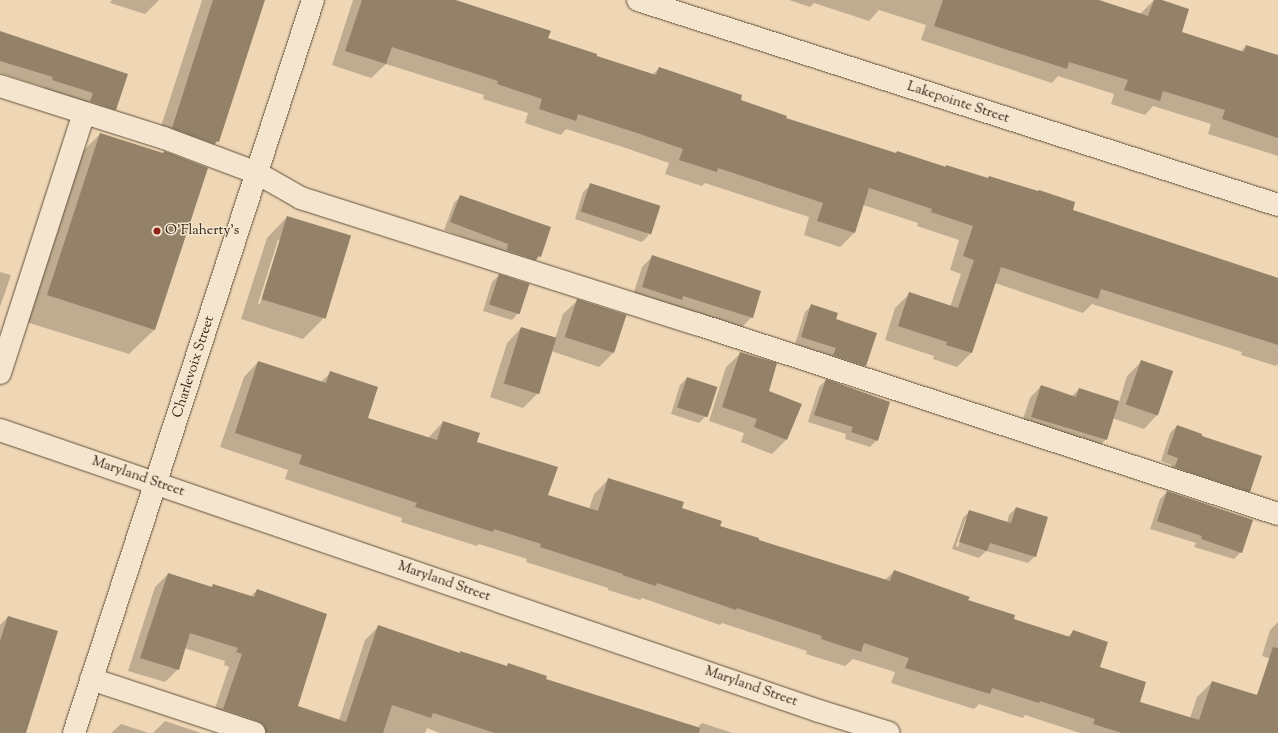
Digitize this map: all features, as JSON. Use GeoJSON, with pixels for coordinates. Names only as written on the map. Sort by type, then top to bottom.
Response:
{"type":"FeatureCollection","features":[{"type":"Feature","properties":{"kind":"street","name":"Charlevoix Street"},"geometry":{"type":"LineString","coordinates":[[74,733],[313,0]]}},
{"type":"Feature","properties":{"kind":"street","name":"Lakepointe Street"},"geometry":{"type":"LineString","coordinates":[[638,0],[1278,206]]}},
{"type":"Feature","properties":{"kind":"street"},"geometry":{"type":"LineString","coordinates":[[0,86],[164,138],[256,173],[300,198],[697,324],[1278,514]]}},
{"type":"Feature","properties":{"kind":"street"},"geometry":{"type":"LineString","coordinates":[[0,373],[84,113]]}},
{"type":"Feature","properties":{"kind":"street","name":"Maryland Street"},"geometry":{"type":"LineString","coordinates":[[0,430],[819,711],[889,733]]}},
{"type":"Feature","properties":{"kind":"street"},"geometry":{"type":"LineString","coordinates":[[91,679],[254,733]]}},
{"type":"Feature","properties":{"kind":"building"},"geometry":{"type":"Polygon","coordinates":[[[213,0],[265,0],[219,142],[216,141],[215,144],[172,128],[213,0]]]}},
{"type":"Feature","properties":{"kind":"building"},"geometry":{"type":"Polygon","coordinates":[[[362,0],[455,0],[551,31],[548,38],[597,54],[597,56],[656,75],[659,67],[742,95],[741,100],[787,116],[786,118],[896,153],[897,151],[946,167],[946,165],[988,178],[989,176],[1038,191],[1039,190],[1075,202],[1073,210],[1278,278],[1278,345],[1101,289],[1098,299],[1001,267],[972,353],[946,345],[947,342],[898,326],[909,292],[958,308],[974,260],[963,256],[973,226],[931,212],[932,209],[869,188],[855,233],[817,221],[823,203],[718,168],[717,172],[679,160],[683,149],[637,133],[578,114],[576,121],[539,109],[542,99],[497,84],[498,81],[392,47],[386,64],[345,51],[362,0]]]}},
{"type":"Feature","properties":{"kind":"building"},"geometry":{"type":"Polygon","coordinates":[[[943,0],[1099,0],[1148,16],[1154,0],[1162,0],[1189,9],[1182,32],[1244,52],[1246,45],[1278,55],[1278,138],[1222,119],[1225,110],[1163,91],[1160,101],[1124,90],[1128,80],[1069,62],[1067,69],[934,26],[943,0]]]}},
{"type":"Feature","properties":{"kind":"building"},"geometry":{"type":"Polygon","coordinates":[[[0,31],[128,74],[116,110],[90,101],[93,93],[52,80],[53,77],[0,61],[0,31]]]}},
{"type":"Feature","properties":{"kind":"building"},"geometry":{"type":"Polygon","coordinates":[[[100,133],[163,153],[164,151],[208,168],[155,330],[47,295],[100,133]]]}},
{"type":"Feature","properties":{"kind":"building"},"geometry":{"type":"Polygon","coordinates":[[[590,183],[660,206],[651,234],[581,212],[590,183]]]}},
{"type":"Feature","properties":{"kind":"building"},"geometry":{"type":"Polygon","coordinates":[[[460,195],[551,227],[541,257],[538,256],[536,260],[507,250],[508,244],[450,222],[460,195]]]}},
{"type":"Feature","properties":{"kind":"building"},"geometry":{"type":"Polygon","coordinates":[[[287,216],[351,236],[326,319],[262,299],[287,216]]]}},
{"type":"Feature","properties":{"kind":"building"},"geometry":{"type":"Polygon","coordinates":[[[652,255],[761,291],[753,318],[683,296],[682,300],[642,287],[652,255]]]}},
{"type":"Feature","properties":{"kind":"building"},"geometry":{"type":"Polygon","coordinates":[[[499,274],[529,284],[520,314],[489,304],[499,274]]]}},
{"type":"Feature","properties":{"kind":"building"},"geometry":{"type":"Polygon","coordinates":[[[577,299],[626,315],[614,353],[565,337],[577,299]]]}},
{"type":"Feature","properties":{"kind":"building"},"geometry":{"type":"Polygon","coordinates":[[[811,304],[838,313],[836,319],[877,333],[866,366],[833,355],[836,348],[801,337],[811,304]]]}},
{"type":"Feature","properties":{"kind":"building"},"geometry":{"type":"Polygon","coordinates":[[[521,327],[556,338],[539,394],[504,383],[521,327]]]}},
{"type":"Feature","properties":{"kind":"building"},"geometry":{"type":"Polygon","coordinates":[[[740,352],[777,363],[769,391],[802,404],[787,440],[754,427],[757,419],[722,407],[740,352]]]}},
{"type":"Feature","properties":{"kind":"building"},"geometry":{"type":"Polygon","coordinates":[[[1141,360],[1173,371],[1158,416],[1126,404],[1141,360]]]}},
{"type":"Feature","properties":{"kind":"building"},"geometry":{"type":"Polygon","coordinates":[[[258,361],[326,383],[330,371],[378,387],[368,418],[437,440],[443,421],[480,433],[477,442],[558,467],[548,495],[598,511],[608,478],[684,502],[682,508],[722,521],[720,526],[759,538],[759,540],[890,581],[894,570],[970,597],[968,600],[1015,615],[1014,619],[1070,637],[1073,630],[1108,642],[1100,667],[1146,682],[1140,702],[1199,720],[1212,681],[1257,695],[1273,647],[1278,648],[1278,733],[1122,733],[1093,724],[1095,719],[1040,701],[1039,703],[992,688],[990,694],[905,668],[909,658],[864,643],[861,652],[821,639],[822,636],[737,608],[736,610],[657,583],[656,586],[622,575],[623,574],[540,547],[541,544],[494,529],[493,532],[415,507],[417,503],[299,464],[302,455],[235,433],[258,361]]]}},
{"type":"Feature","properties":{"kind":"building"},"geometry":{"type":"Polygon","coordinates":[[[687,377],[717,387],[708,417],[677,407],[687,377]]]}},
{"type":"Feature","properties":{"kind":"building"},"geometry":{"type":"Polygon","coordinates":[[[826,379],[890,402],[878,441],[851,432],[853,427],[814,415],[826,379]]]}},
{"type":"Feature","properties":{"kind":"building"},"geometry":{"type":"Polygon","coordinates":[[[1041,385],[1076,397],[1079,388],[1119,401],[1107,440],[1031,417],[1041,385]]]}},
{"type":"Feature","properties":{"kind":"building"},"geometry":{"type":"Polygon","coordinates":[[[1177,425],[1202,434],[1202,436],[1262,456],[1250,492],[1175,467],[1178,458],[1167,454],[1177,425]]]}},
{"type":"Feature","properties":{"kind":"building"},"geometry":{"type":"Polygon","coordinates":[[[1167,491],[1253,520],[1242,553],[1201,539],[1202,536],[1157,521],[1167,491]]]}},
{"type":"Feature","properties":{"kind":"building"},"geometry":{"type":"Polygon","coordinates":[[[1016,507],[1048,517],[1036,557],[990,543],[987,551],[959,542],[969,510],[1011,523],[1016,507]]]}},
{"type":"Feature","properties":{"kind":"building"},"geometry":{"type":"Polygon","coordinates":[[[168,573],[212,587],[213,584],[254,597],[257,589],[327,614],[298,706],[346,722],[378,625],[460,653],[460,651],[507,666],[508,663],[547,676],[546,679],[700,728],[699,733],[495,733],[433,713],[431,718],[392,705],[383,733],[266,733],[264,725],[258,721],[223,709],[242,654],[236,652],[238,648],[190,633],[179,670],[140,658],[168,573]]]}},
{"type":"Feature","properties":{"kind":"building"},"geometry":{"type":"Polygon","coordinates":[[[8,616],[58,631],[26,733],[0,733],[0,641],[8,616]]]}},
{"type":"Feature","properties":{"kind":"place","name":"O'Flaherty's"},"geometry":{"type":"Point","coordinates":[157,231]}}]}
